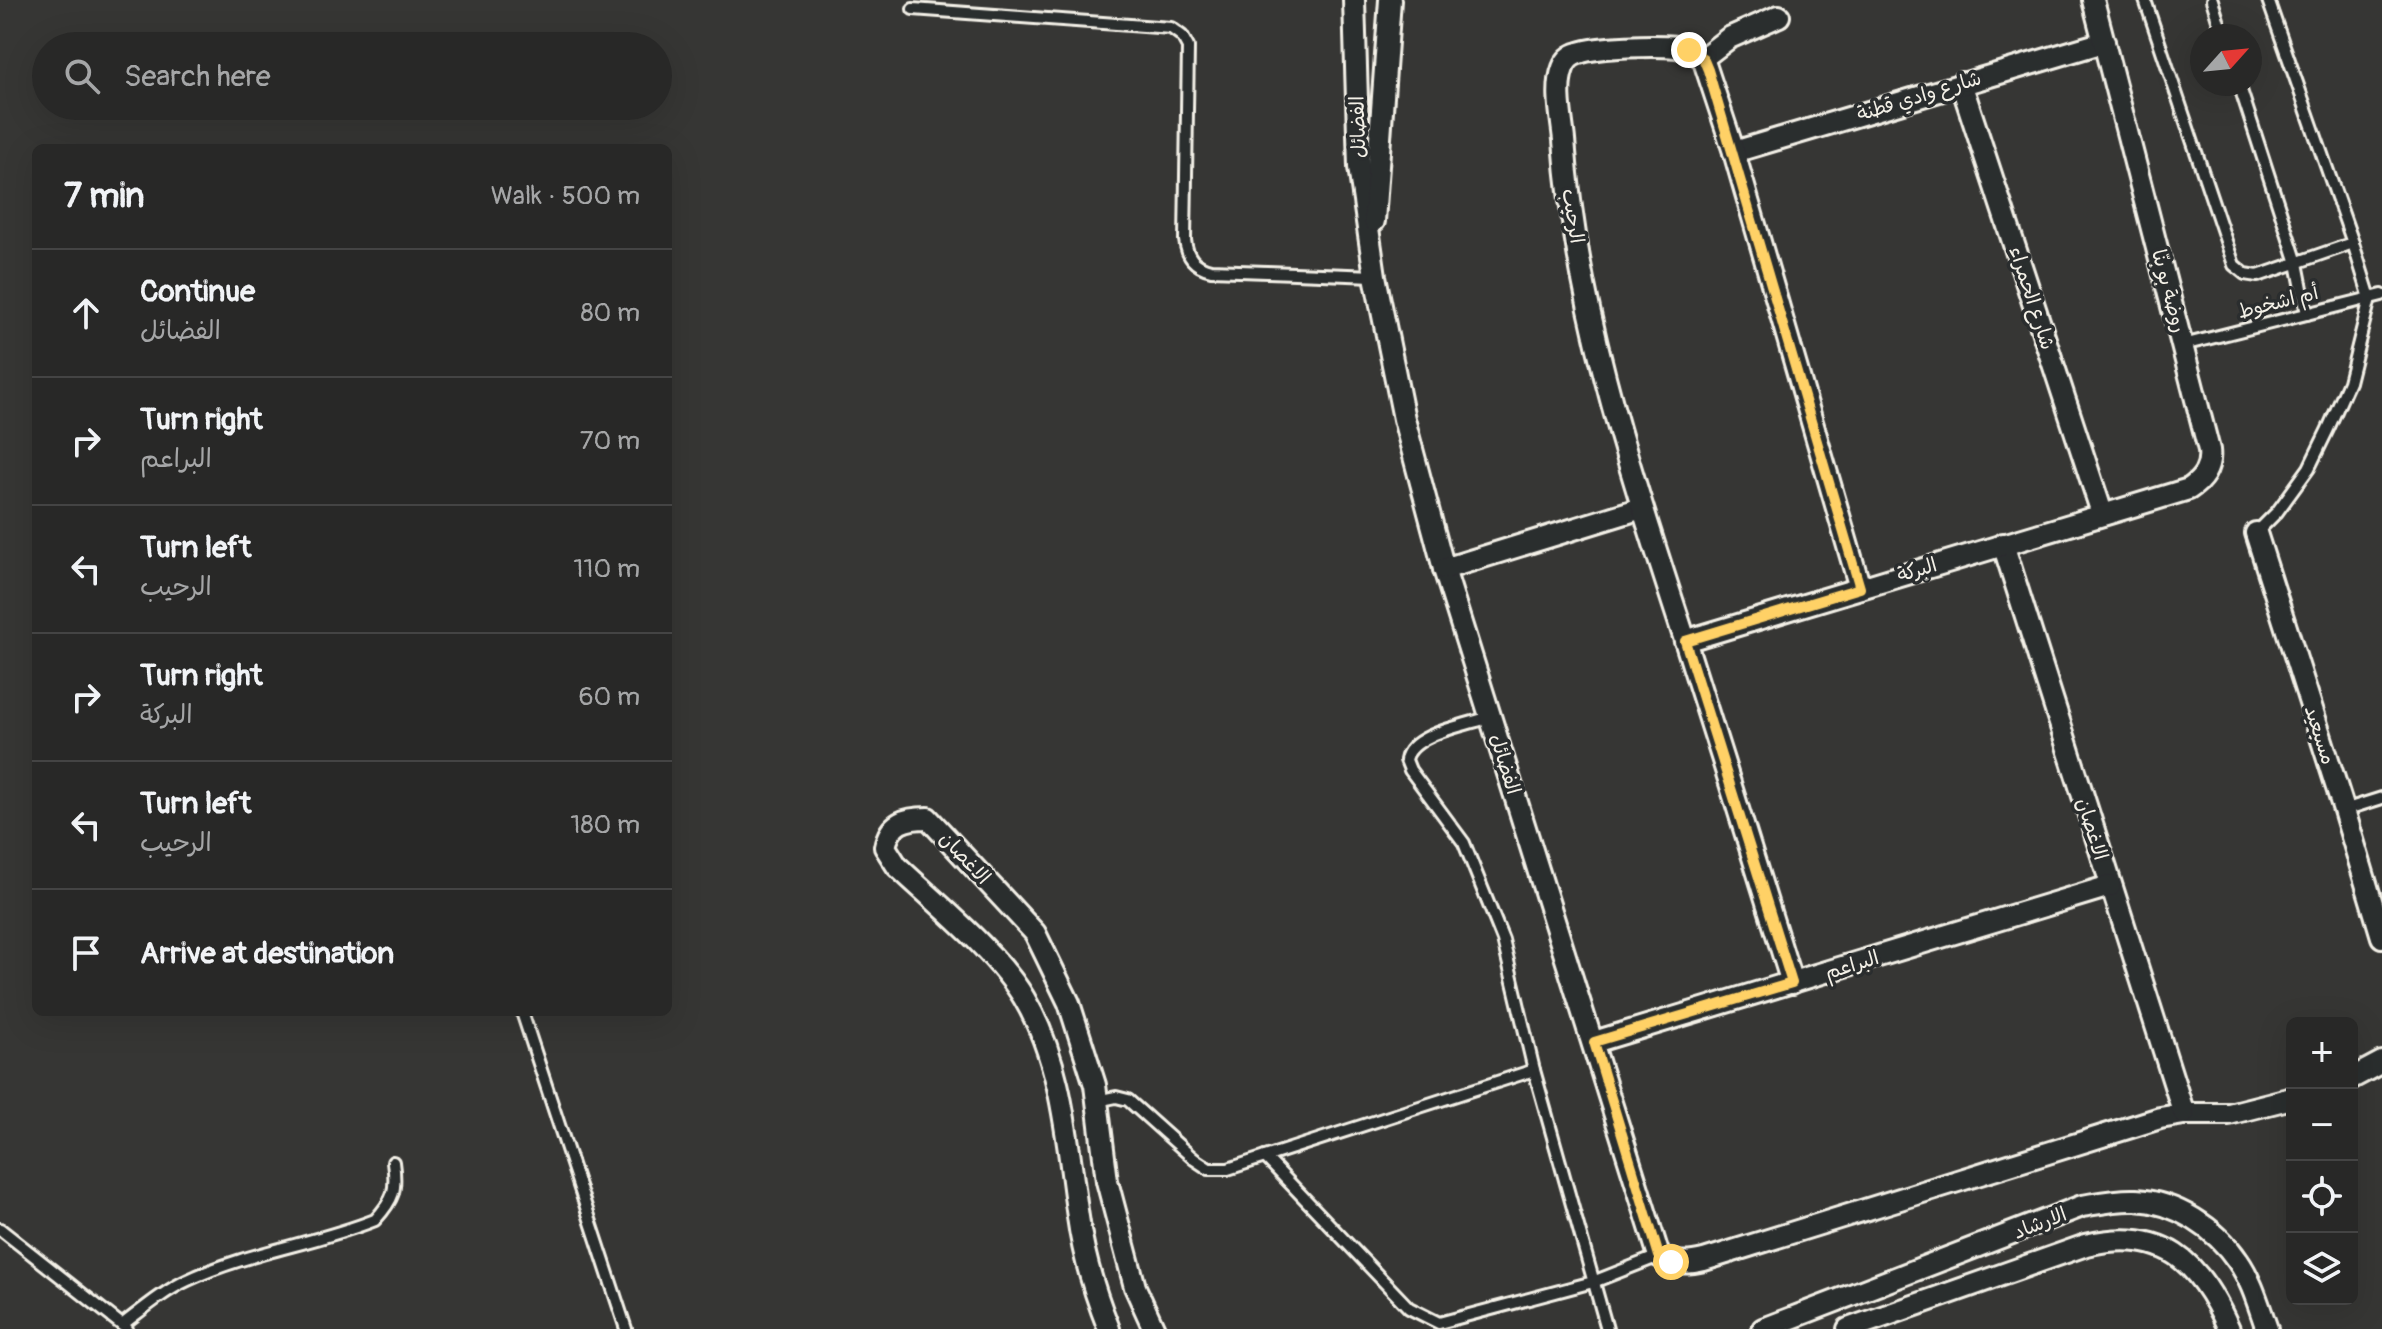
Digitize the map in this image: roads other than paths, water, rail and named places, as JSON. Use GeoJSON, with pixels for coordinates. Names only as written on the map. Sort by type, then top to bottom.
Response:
{"type":"FeatureCollection","features":[{"type":"Feature","properties":{"kind":"street","name":"الفضائل"},"geometry":{"type":"LineString","coordinates":[[1354,0],[1359,167],[1375,276],[1404,419],[1444,569],[1665,1259]]}},
{"type":"Feature","properties":{"kind":"street","name":"الفضائل"},"geometry":{"type":"LineString","coordinates":[[1371,253],[1383,131],[1390,0]]}},
{"type":"Feature","properties":{"kind":"street","name":"روضة بو بنّا"},"geometry":{"type":"LineString","coordinates":[[2093,0],[2209,450],[2206,472],[2189,489],[2102,513]]}},
{"type":"Feature","properties":{"kind":"street"},"geometry":{"type":"LineString","coordinates":[[1779,16],[1729,38],[1703,58],[1734,152],[1860,588]]}},
{"type":"Feature","properties":{"kind":"street","name":"شارع وادي قطنة"},"geometry":{"type":"LineString","coordinates":[[1734,152],[2104,42]]}},
{"type":"Feature","properties":{"kind":"street","name":"الرحيب"},"geometry":{"type":"LineString","coordinates":[[1703,58],[1675,47],[1594,50],[1577,53],[1567,59],[1560,85],[1566,168],[1579,253],[1602,366],[1642,508],[1792,983]]}},
{"type":"Feature","properties":{"kind":"street","name":"شارع الحمراء"},"geometry":{"type":"LineString","coordinates":[[1961,83],[2102,513]]}},
{"type":"Feature","properties":{"kind":"street"},"geometry":{"type":"LineString","coordinates":[[1444,569],[1642,508]]}},
{"type":"Feature","properties":{"kind":"street","name":"البركة"},"geometry":{"type":"LineString","coordinates":[[1685,641],[2102,513]]}},
{"type":"Feature","properties":{"kind":"street","name":"مسيعيد"},"geometry":{"type":"LineString","coordinates":[[2256,533],[2382,937]]}},
{"type":"Feature","properties":{"kind":"street","name":"الاغصان"},"geometry":{"type":"LineString","coordinates":[[2003,544],[2184,1114]]}},
{"type":"Feature","properties":{"kind":"street","name":"الاغصان"},"geometry":{"type":"LineString","coordinates":[[1109,1329],[1099,1303],[1078,1221],[1065,1112],[1039,1026],[1023,996],[1001,967],[897,866],[885,847],[887,837],[907,818],[928,818],[1035,933],[1069,1003],[1095,1085],[1107,1181],[1135,1287],[1154,1329]]}},
{"type":"Feature","properties":{"kind":"street","name":"البراعم"},"geometry":{"type":"LineString","coordinates":[[1594,1042],[2110,886]]}},
{"type":"Feature","properties":{"kind":"street"},"geometry":{"type":"LineString","coordinates":[[2358,1075],[2382,1062]]}},
{"type":"Feature","properties":{"kind":"street"},"geometry":{"type":"LineString","coordinates":[[1665,1259],[1689,1263],[1704,1260],[2145,1122],[2184,1114],[2229,1114],[2286,1100]]}},
{"type":"Feature","properties":{"kind":"street","name":"الارشاد"},"geometry":{"type":"LineString","coordinates":[[1763,1329],[2082,1206],[2115,1200],[2139,1200],[2165,1206],[2189,1217],[2224,1243],[2240,1263],[2267,1329]]}},
{"type":"Feature","properties":{"kind":"street","name":"الارشاد"},"geometry":{"type":"LineString","coordinates":[[1848,1329],[2086,1245],[2133,1239],[2173,1252],[2194,1271],[2206,1284],[2229,1329]]}},
{"type":"Feature","properties":{"kind":"lane"},"geometry":{"type":"LineString","coordinates":[[2145,0],[2234,265],[2245,274],[2258,276],[2353,243]]}},
{"type":"Feature","properties":{"kind":"lane"},"geometry":{"type":"LineString","coordinates":[[2212,0],[2219,24]]}},
{"type":"Feature","properties":{"kind":"lane"},"geometry":{"type":"LineString","coordinates":[[2256,533],[2277,512],[2309,468],[2322,442],[2349,382],[2370,298],[2268,0]]}},
{"type":"Feature","properties":{"kind":"lane"},"geometry":{"type":"LineString","coordinates":[[913,9],[1171,28],[1182,36],[1188,47],[1185,240],[1186,251],[1192,261],[1201,268],[1211,270],[1375,276]]}},
{"type":"Feature","properties":{"kind":"lane"},"geometry":{"type":"LineString","coordinates":[[2243,96],[2297,263],[2307,314]]}},
{"type":"Feature","properties":{"kind":"lane","name":"أم اشخوط"},"geometry":{"type":"LineString","coordinates":[[2183,345],[2382,295]]}},
{"type":"Feature","properties":{"kind":"lane"},"geometry":{"type":"LineString","coordinates":[[1490,717],[1424,738],[1413,745],[1406,760],[1410,770],[1464,843],[1503,940],[1534,1070],[1607,1329]]}},
{"type":"Feature","properties":{"kind":"lane"},"geometry":{"type":"LineString","coordinates":[[2344,810],[2382,798]]}},
{"type":"Feature","properties":{"kind":"lane"},"geometry":{"type":"LineString","coordinates":[[523,1016],[626,1329]]}},
{"type":"Feature","properties":{"kind":"lane"},"geometry":{"type":"LineString","coordinates":[[1097,1101],[1116,1097],[1128,1100],[1194,1159],[1209,1169],[1228,1169],[1534,1070]]}},
{"type":"Feature","properties":{"kind":"lane"},"geometry":{"type":"LineString","coordinates":[[1265,1157],[1409,1308],[1439,1323],[1593,1282],[1665,1259]]}},
{"type":"Feature","properties":{"kind":"lane"},"geometry":{"type":"LineString","coordinates":[[0,1229],[125,1327],[164,1294],[197,1276],[375,1220],[390,1204],[396,1183],[393,1162]]}}]}
